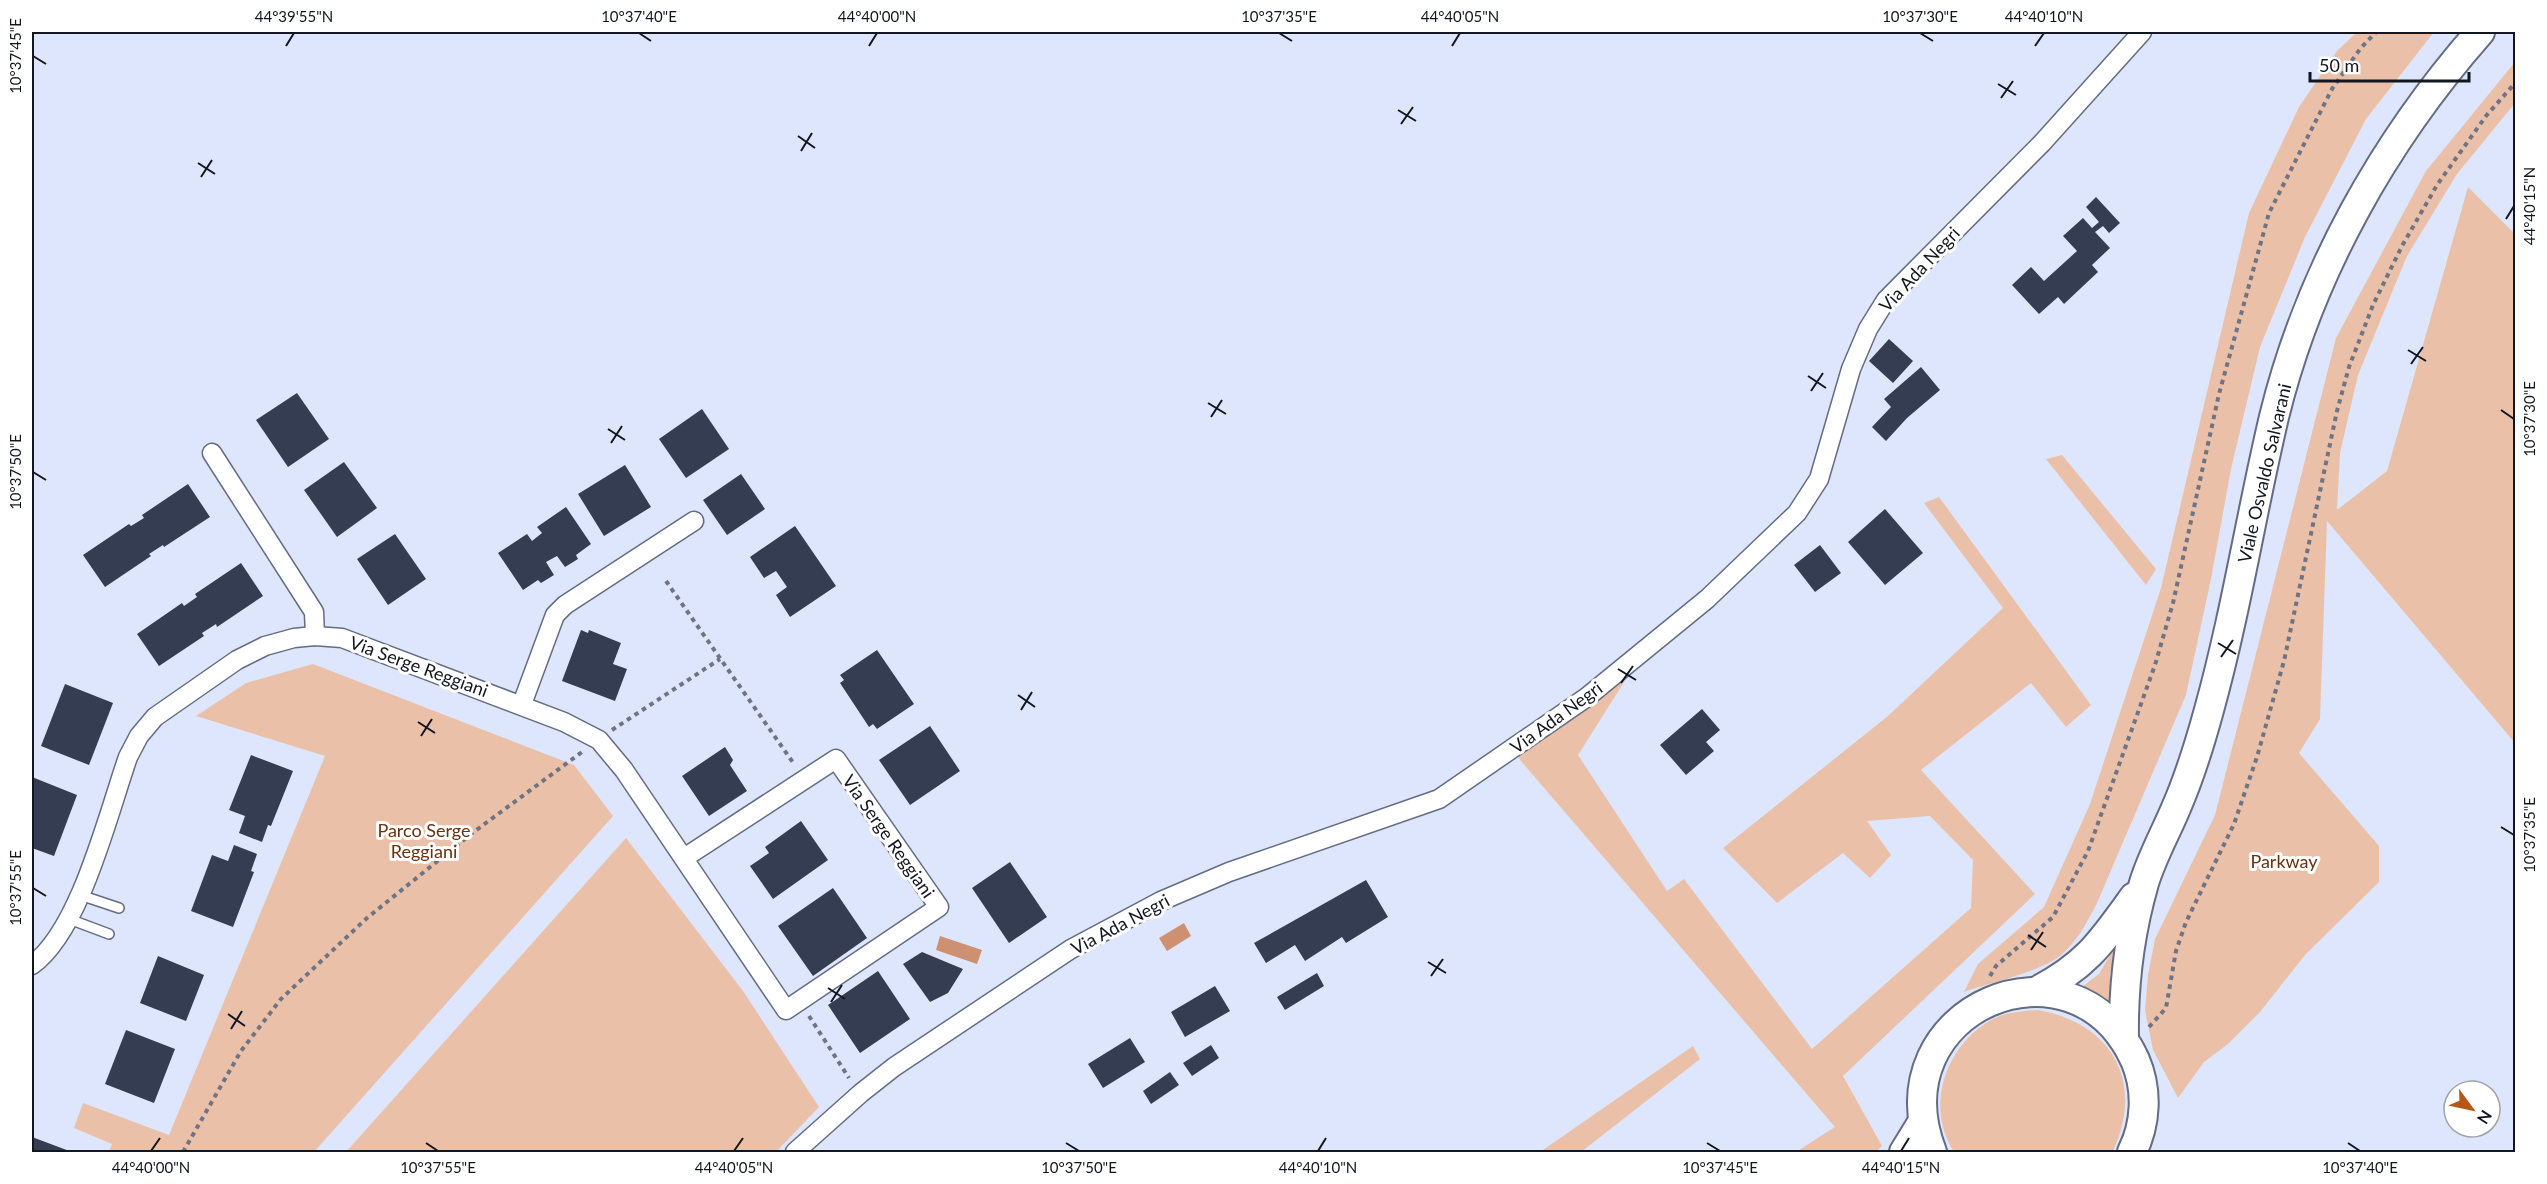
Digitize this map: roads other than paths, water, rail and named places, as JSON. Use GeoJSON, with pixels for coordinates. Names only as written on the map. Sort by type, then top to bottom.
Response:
{"type":"FeatureCollection","features":[{"type":"Feature","properties":{"kind":"main road","name":"Viale Osvaldo Salvarani"},"geometry":{"type":"LineString","coordinates":[[2126,1043],[2123,986],[2130,937],[2145,880],[2178,804],[2209,711],[2230,631],[2274,416],[2320,282],[2364,193],[2386,156],[2415,112],[2480,32]]}},
{"type":"Feature","properties":{"kind":"main road","name":"Viale Osvaldo Salvarani"},"geometry":{"type":"LineString","coordinates":[[2035,992],[2083,963],[2106,936],[2145,880]]}},
{"type":"Feature","properties":{"kind":"main road"},"geometry":{"type":"LineString","coordinates":[[1932,1152],[1923,1121],[1921,1100],[1930,1059],[1954,1025],[1988,1002],[2011,994],[2035,992],[2061,995],[2085,1005],[2106,1020],[2126,1043],[2139,1069],[2144,1093],[2144,1118],[2132,1152]]}},
{"type":"Feature","properties":{"kind":"main road"},"geometry":{"type":"LineString","coordinates":[[1904,1152],[1923,1121]]}},
{"type":"Feature","properties":{"kind":"street","name":"Via Ada Negri"},"geometry":{"type":"LineString","coordinates":[[795,1152],[861,1093],[1071,949],[1161,901],[1229,872],[1439,799],[1587,697],[1707,599],[1797,513],[1810,496],[1819,479],[1851,369],[1868,329],[1886,300],[2042,143],[2142,32]]}},
{"type":"Feature","properties":{"kind":"street"},"geometry":{"type":"LineString","coordinates":[[212,453],[314,612],[315,636]]}},
{"type":"Feature","properties":{"kind":"street"},"geometry":{"type":"LineString","coordinates":[[522,704],[555,615],[565,605],[694,522]]}},
{"type":"Feature","properties":{"kind":"street","name":"Via Serge Reggiani"},"geometry":{"type":"LineString","coordinates":[[32,965],[46,955],[69,919],[80,895],[128,757],[139,736],[155,717],[237,660],[265,646],[294,638],[315,636],[342,638],[522,704],[599,740],[624,770],[786,1010],[939,907],[836,759],[684,858]]}},
{"type":"Feature","properties":{"kind":"lane"},"geometry":{"type":"LineString","coordinates":[[80,895],[119,908]]}},
{"type":"Feature","properties":{"kind":"lane"},"geometry":{"type":"LineString","coordinates":[[69,919],[109,934]]}},
{"type":"Feature","properties":{"kind":"park label","name":"Parco Serge Reggiani"},"geometry":{"type":"Point","coordinates":[424,840]}},
{"type":"Feature","properties":{"kind":"park label","name":"Parkway"},"geometry":{"type":"Point","coordinates":[2284,861]}}]}
